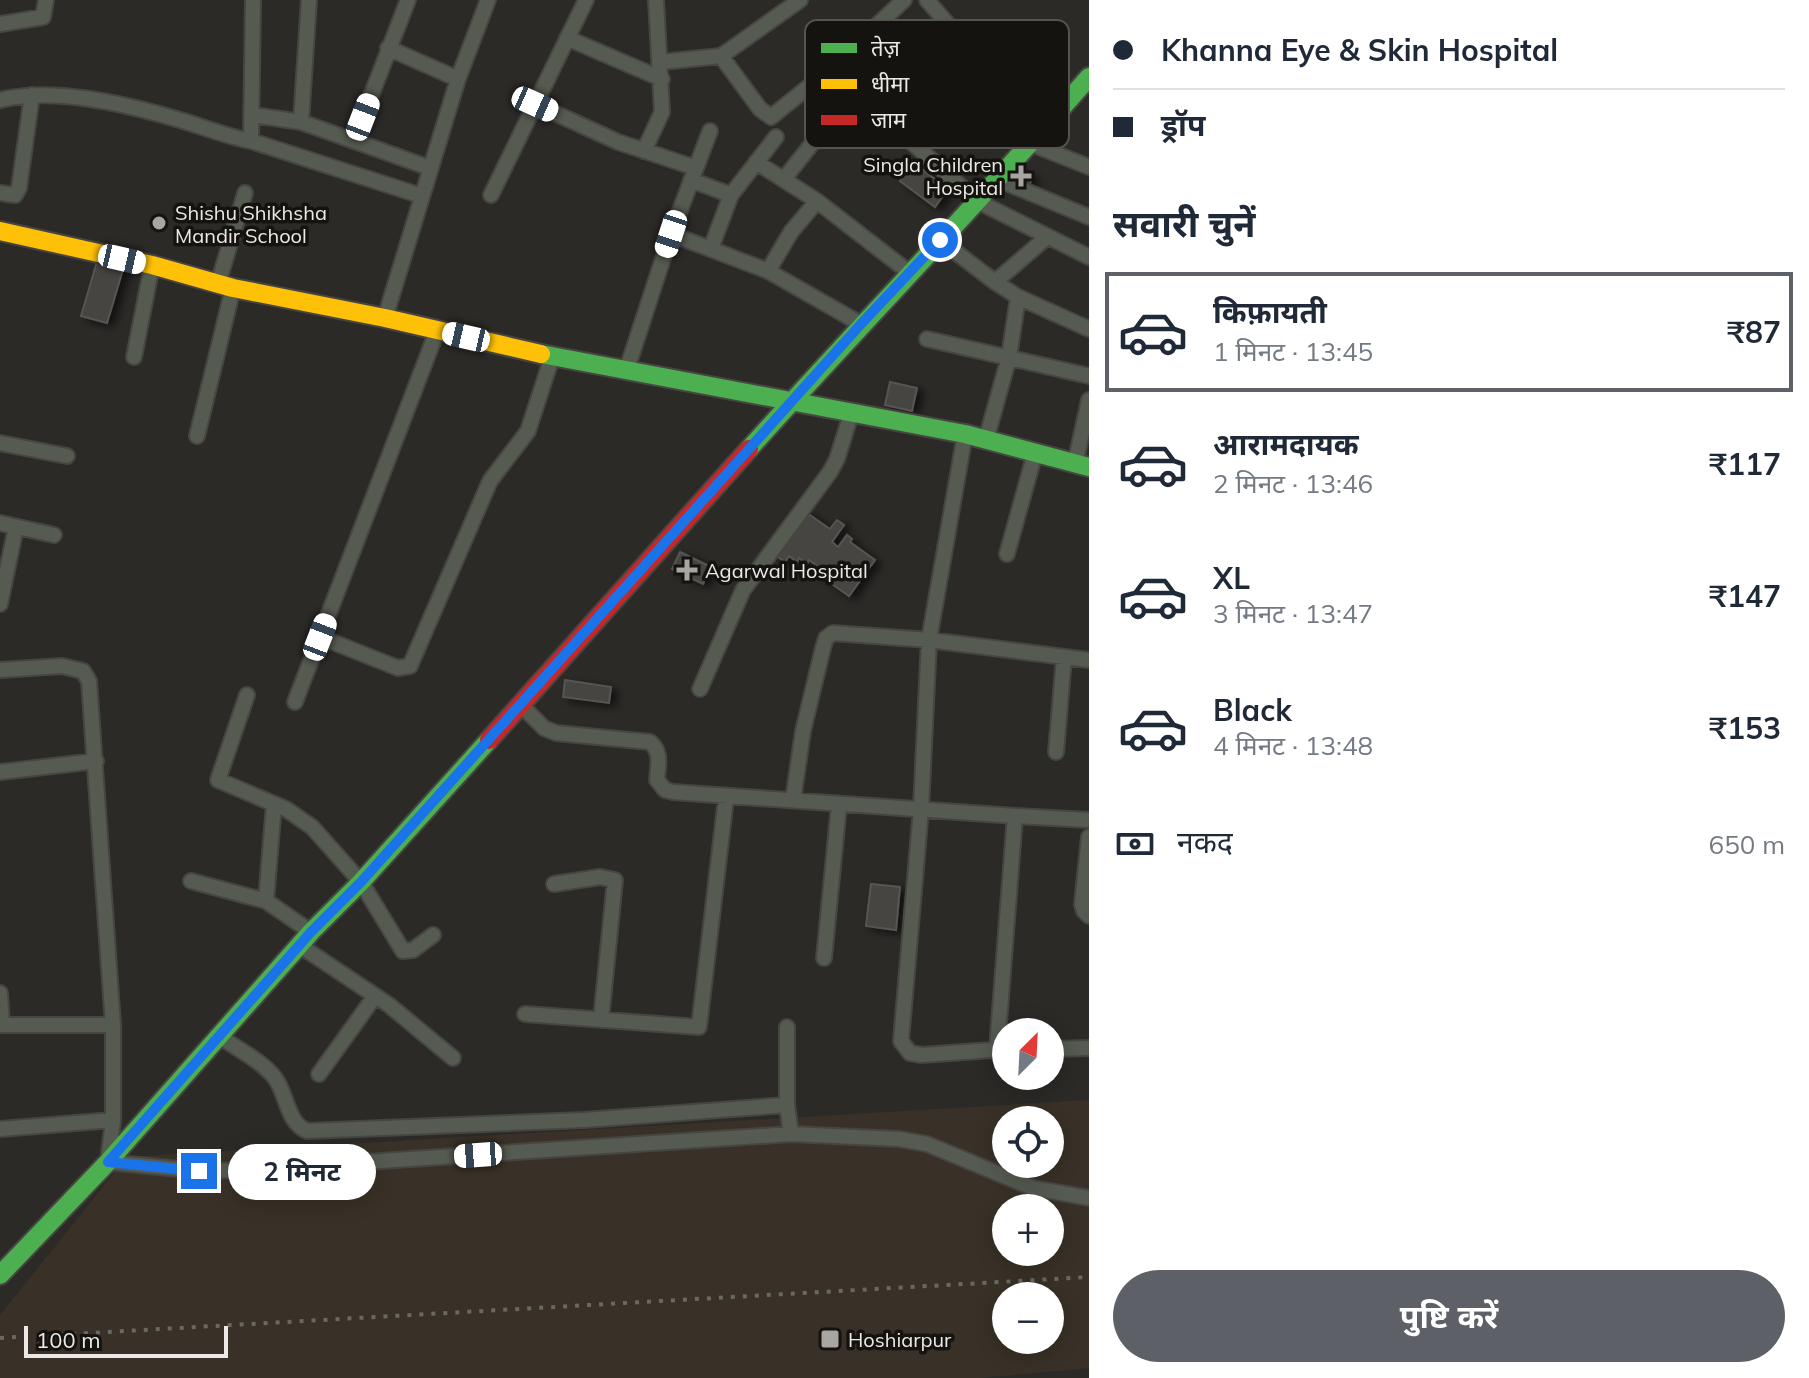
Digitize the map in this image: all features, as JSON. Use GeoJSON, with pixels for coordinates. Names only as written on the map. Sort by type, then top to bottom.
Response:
{"type":"FeatureCollection","features":[{"type":"Feature","properties":{"kind":"main road"},"geometry":{"type":"LineString","coordinates":[[1069,103],[1085,89]]}},
{"type":"Feature","properties":{"kind":"main road"},"geometry":{"type":"LineString","coordinates":[[0,1275],[108,1162],[305,938],[361,882],[861,324],[999,180],[1025,148]]}},
{"type":"Feature","properties":{"kind":"main road"},"geometry":{"type":"LineString","coordinates":[[0,231],[152,265],[226,286],[385,318],[552,357],[965,434],[1082,465]]}},
{"type":"Feature","properties":{"kind":"street"},"geometry":{"type":"LineString","coordinates":[[0,24],[43,17],[46,0]]}},
{"type":"Feature","properties":{"kind":"street"},"geometry":{"type":"LineString","coordinates":[[251,141],[253,0]]}},
{"type":"Feature","properties":{"kind":"street"},"geometry":{"type":"LineString","coordinates":[[301,122],[309,0]]}},
{"type":"Feature","properties":{"kind":"street"},"geometry":{"type":"LineString","coordinates":[[354,140],[408,0]]}},
{"type":"Feature","properties":{"kind":"street"},"geometry":{"type":"LineString","coordinates":[[491,195],[586,0]]}},
{"type":"Feature","properties":{"kind":"street"},"geometry":{"type":"LineString","coordinates":[[644,151],[662,112],[656,0]]}},
{"type":"Feature","properties":{"kind":"street"},"geometry":{"type":"LineString","coordinates":[[661,62],[721,56],[800,0]]}},
{"type":"Feature","properties":{"kind":"street"},"geometry":{"type":"LineString","coordinates":[[883,20],[904,0]]}},
{"type":"Feature","properties":{"kind":"street"},"geometry":{"type":"LineString","coordinates":[[927,0],[944,20]]}},
{"type":"Feature","properties":{"kind":"street"},"geometry":{"type":"LineString","coordinates":[[385,318],[483,1]]}},
{"type":"Feature","properties":{"kind":"street"},"geometry":{"type":"LineString","coordinates":[[567,38],[662,79]]}},
{"type":"Feature","properties":{"kind":"street"},"geometry":{"type":"LineString","coordinates":[[388,48],[458,79]]}},
{"type":"Feature","properties":{"kind":"street"},"geometry":{"type":"LineString","coordinates":[[721,56],[760,109],[771,117],[805,90]]}},
{"type":"Feature","properties":{"kind":"street"},"geometry":{"type":"LineString","coordinates":[[0,193],[15,195],[19,188],[32,95]]}},
{"type":"Feature","properties":{"kind":"street"},"geometry":{"type":"LineString","coordinates":[[0,100],[55,95],[141,110],[251,141],[422,196]]}},
{"type":"Feature","properties":{"kind":"street"},"geometry":{"type":"LineString","coordinates":[[535,104],[694,174],[731,195]]}},
{"type":"Feature","properties":{"kind":"street"},"geometry":{"type":"LineString","coordinates":[[253,115],[301,122],[430,168]]}},
{"type":"Feature","properties":{"kind":"street"},"geometry":{"type":"LineString","coordinates":[[627,369],[671,234],[710,131]]}},
{"type":"Feature","properties":{"kind":"street"},"geometry":{"type":"LineString","coordinates":[[711,248],[731,195],[776,137]]}},
{"type":"Feature","properties":{"kind":"street"},"geometry":{"type":"LineString","coordinates":[[784,179],[809,148]]}},
{"type":"Feature","properties":{"kind":"street"},"geometry":{"type":"LineString","coordinates":[[917,148],[977,201],[1089,257]]}},
{"type":"Feature","properties":{"kind":"street"},"geometry":{"type":"LineString","coordinates":[[1042,148],[1089,167]]}},
{"type":"Feature","properties":{"kind":"street"},"geometry":{"type":"LineString","coordinates":[[756,162],[817,201],[910,273]]}},
{"type":"Feature","properties":{"kind":"street"},"geometry":{"type":"LineString","coordinates":[[999,180],[1089,217]]}},
{"type":"Feature","properties":{"kind":"street"},"geometry":{"type":"LineString","coordinates":[[197,436],[245,193]]}},
{"type":"Feature","properties":{"kind":"street"},"geometry":{"type":"LineString","coordinates":[[768,271],[791,232],[817,201]]}},
{"type":"Feature","properties":{"kind":"street"},"geometry":{"type":"LineString","coordinates":[[671,234],[768,271],[861,324]]}},
{"type":"Feature","properties":{"kind":"street"},"geometry":{"type":"LineString","coordinates":[[995,282],[1047,237]]}},
{"type":"Feature","properties":{"kind":"street"},"geometry":{"type":"LineString","coordinates":[[940,240],[1018,297],[1089,329]]}},
{"type":"Feature","properties":{"kind":"street"},"geometry":{"type":"LineString","coordinates":[[134,357],[152,265]]}},
{"type":"Feature","properties":{"kind":"street"},"geometry":{"type":"LineString","coordinates":[[986,440],[1009,357],[1018,297]]}},
{"type":"Feature","properties":{"kind":"street"},"geometry":{"type":"LineString","coordinates":[[295,702],[437,331]]}},
{"type":"Feature","properties":{"kind":"street"},"geometry":{"type":"LineString","coordinates":[[927,339],[1089,376]]}},
{"type":"Feature","properties":{"kind":"street"},"geometry":{"type":"LineString","coordinates":[[320,637],[398,668],[410,666],[490,481],[528,431],[552,357]]}},
{"type":"Feature","properties":{"kind":"street"},"geometry":{"type":"LineString","coordinates":[[1082,465],[1089,400]]}},
{"type":"Feature","properties":{"kind":"street"},"geometry":{"type":"LineString","coordinates":[[700,689],[743,590],[830,472],[852,411]]}},
{"type":"Feature","properties":{"kind":"street"},"geometry":{"type":"LineString","coordinates":[[965,434],[929,640],[921,809],[901,1041],[910,1053],[922,1055],[992,1050]]}},
{"type":"Feature","properties":{"kind":"street"},"geometry":{"type":"LineString","coordinates":[[0,443],[67,456]]}},
{"type":"Feature","properties":{"kind":"street"},"geometry":{"type":"LineString","coordinates":[[1007,554],[1035,453]]}},
{"type":"Feature","properties":{"kind":"street"},"geometry":{"type":"LineString","coordinates":[[0,523],[54,535]]}},
{"type":"Feature","properties":{"kind":"street"},"geometry":{"type":"LineString","coordinates":[[0,604],[16,527]]}},
{"type":"Feature","properties":{"kind":"street"},"geometry":{"type":"LineString","coordinates":[[793,800],[803,731],[826,638],[833,633],[929,640],[1089,660]]}},
{"type":"Feature","properties":{"kind":"street"},"geometry":{"type":"LineString","coordinates":[[1056,752],[1064,658]]}},
{"type":"Feature","properties":{"kind":"street"},"geometry":{"type":"LineString","coordinates":[[0,670],[62,666],[83,671],[89,681],[113,1025],[113,1120],[108,1162],[199,1171],[243,1170],[791,1134],[899,1139],[927,1144],[1033,1188],[1089,1198]]}},
{"type":"Feature","properties":{"kind":"street"},"geometry":{"type":"LineString","coordinates":[[247,695],[218,780],[299,816],[312,827],[361,882],[403,951],[413,950],[433,935]]}},
{"type":"Feature","properties":{"kind":"street"},"geometry":{"type":"LineString","coordinates":[[521,705],[544,728],[556,733],[650,742],[658,756],[657,780],[665,790],[726,798],[1089,820]]}},
{"type":"Feature","properties":{"kind":"street"},"geometry":{"type":"LineString","coordinates":[[0,772],[96,761]]}},
{"type":"Feature","properties":{"kind":"street"},"geometry":{"type":"LineString","coordinates":[[525,1014],[695,1028],[701,1025],[726,798]]}},
{"type":"Feature","properties":{"kind":"street"},"geometry":{"type":"LineString","coordinates":[[266,901],[274,804]]}},
{"type":"Feature","properties":{"kind":"street"},"geometry":{"type":"LineString","coordinates":[[824,958],[839,805]]}},
{"type":"Feature","properties":{"kind":"street"},"geometry":{"type":"LineString","coordinates":[[1003,1018],[1015,816]]}},
{"type":"Feature","properties":{"kind":"street"},"geometry":{"type":"LineString","coordinates":[[1089,837],[1082,904],[1089,916]]}},
{"type":"Feature","properties":{"kind":"street"},"geometry":{"type":"LineString","coordinates":[[554,884],[600,877],[615,880],[601,1020]]}},
{"type":"Feature","properties":{"kind":"street"},"geometry":{"type":"LineString","coordinates":[[191,881],[266,901],[305,938],[453,1058]]}},
{"type":"Feature","properties":{"kind":"street"},"geometry":{"type":"LineString","coordinates":[[0,993],[1,1025],[113,1025]]}},
{"type":"Feature","properties":{"kind":"street"},"geometry":{"type":"LineString","coordinates":[[319,1074],[375,996]]}},
{"type":"Feature","properties":{"kind":"street"},"geometry":{"type":"LineString","coordinates":[[787,1027],[787,1105],[791,1134]]}},
{"type":"Feature","properties":{"kind":"street"},"geometry":{"type":"LineString","coordinates":[[219,1036],[272,1074],[282,1088],[295,1123],[307,1131],[584,1120],[787,1105]]}},
{"type":"Feature","properties":{"kind":"street"},"geometry":{"type":"LineString","coordinates":[[1064,1049],[1089,1048]]}},
{"type":"Feature","properties":{"kind":"street"},"geometry":{"type":"LineString","coordinates":[[0,1129],[113,1120]]}},
{"type":"Feature","properties":{"kind":"shaded area"},"geometry":{"type":"Polygon","coordinates":[[[1089,1100],[1089,1368],[981,1378],[0,1378],[0,1315],[127,1157],[1089,1100]]]}},
{"type":"Feature","properties":{"kind":"building"},"geometry":{"type":"Polygon","coordinates":[[[914,163],[948,189],[935,207],[900,181],[914,163]]]}},
{"type":"Feature","properties":{"kind":"building"},"geometry":{"type":"Polygon","coordinates":[[[1017,168],[1033,177],[1028,187],[1011,177],[1017,168]]]}},
{"type":"Feature","properties":{"kind":"building"},"geometry":{"type":"Polygon","coordinates":[[[98,258],[124,266],[107,323],[81,316],[98,258]]]}},
{"type":"Feature","properties":{"kind":"building"},"geometry":{"type":"Polygon","coordinates":[[[890,382],[917,388],[912,411],[885,405],[890,382]]]}},
{"type":"Feature","properties":{"kind":"building"},"geometry":{"type":"Polygon","coordinates":[[[804,511],[830,529],[837,520],[844,525],[832,542],[838,547],[847,535],[852,539],[850,542],[875,560],[849,596],[814,571],[817,566],[809,560],[807,564],[799,558],[797,562],[789,556],[785,562],[773,553],[804,511]]]}},
{"type":"Feature","properties":{"kind":"building"},"geometry":{"type":"Polygon","coordinates":[[[680,552],[711,567],[703,584],[672,569],[680,552]]]}},
{"type":"Feature","properties":{"kind":"building"},"geometry":{"type":"Polygon","coordinates":[[[565,680],[611,687],[609,703],[563,697],[565,680]]]}},
{"type":"Feature","properties":{"kind":"building"},"geometry":{"type":"Polygon","coordinates":[[[871,884],[900,887],[896,930],[866,926],[871,884]]]}},
{"type":"Feature","properties":{"kind":"railway"},"geometry":{"type":"LineString","coordinates":[[0,1338],[1089,1277]]}},
{"type":"Feature","properties":{"kind":"traffic: fast"},"geometry":{"type":"LineString","coordinates":[[1069,99],[1089,77]]}},
{"type":"Feature","properties":{"kind":"traffic: fast"},"geometry":{"type":"LineString","coordinates":[[749,449],[1026,148]]}},
{"type":"Feature","properties":{"kind":"traffic: fast"},"geometry":{"type":"LineString","coordinates":[[541,354],[965,434],[1089,467]]}},
{"type":"Feature","properties":{"kind":"traffic: fast"},"geometry":{"type":"LineString","coordinates":[[0,1275],[108,1162],[311,932],[361,882],[489,740]]}},
{"type":"Feature","properties":{"kind":"traffic: slow"},"geometry":{"type":"LineString","coordinates":[[0,231],[152,265],[233,288],[385,318],[541,354]]}},
{"type":"Feature","properties":{"kind":"traffic: jam"},"geometry":{"type":"LineString","coordinates":[[489,740],[749,449]]}},
{"type":"Feature","properties":{"kind":"place","name":"Singla Children Hospital"},"geometry":{"type":"Point","coordinates":[1021,176]}},
{"type":"Feature","properties":{"kind":"place","name":"Shishu Shikhsha Mandir School"},"geometry":{"type":"Point","coordinates":[159,223]}},
{"type":"Feature","properties":{"kind":"place","name":"Agarwal Hospital"},"geometry":{"type":"Point","coordinates":[687,570]}},
{"type":"Feature","properties":{"kind":"place","name":"Hoshiarpur"},"geometry":{"type":"Point","coordinates":[830,1339]}},
{"type":"Feature","properties":{"kind":"route"},"geometry":{"type":"LineString","coordinates":[[199,1171],[108,1162],[311,932],[361,882],[861,324],[940,240]]}}]}
